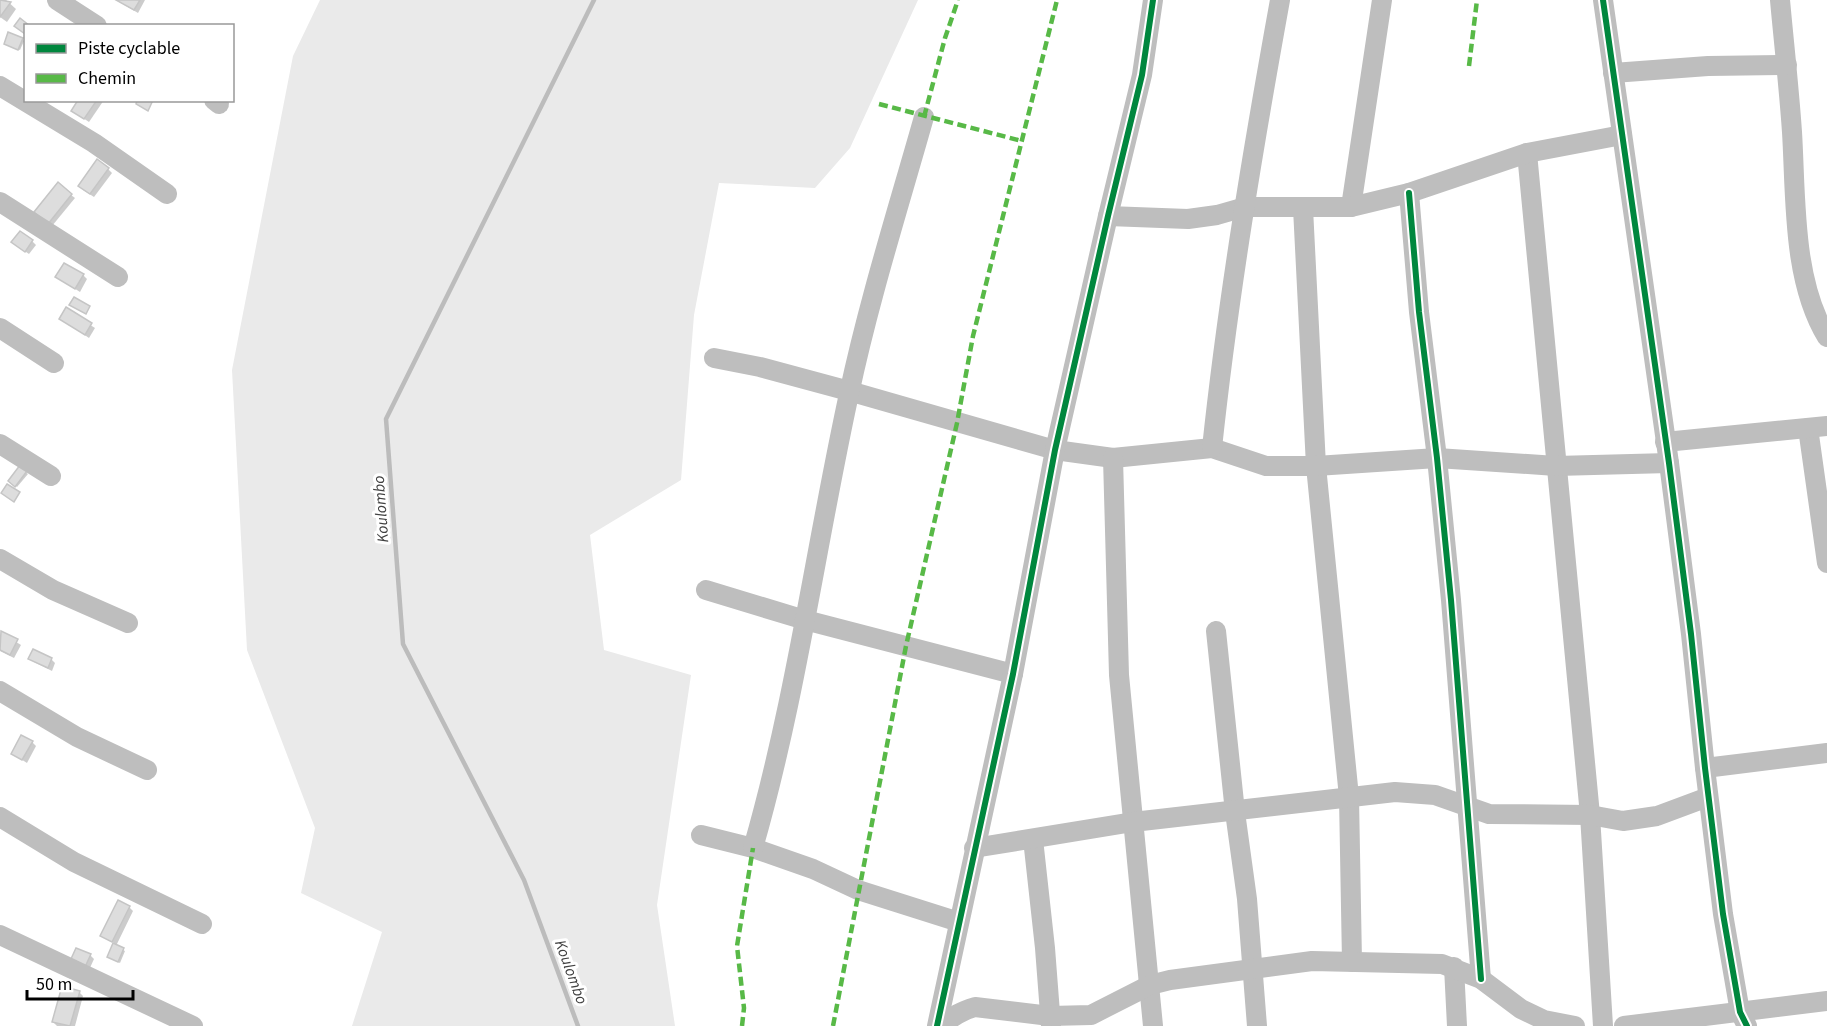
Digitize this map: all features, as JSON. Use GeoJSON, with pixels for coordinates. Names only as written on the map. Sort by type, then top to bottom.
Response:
{"type":"FeatureCollection","features":[{"type":"Feature","properties":{"kind":"street"},"geometry":{"type":"LineString","coordinates":[[57,0],[94,24]]}},
{"type":"Feature","properties":{"kind":"street"},"geometry":{"type":"LineString","coordinates":[[937,1026],[1013,674],[1055,450],[1142,75],[1153,0]]}},
{"type":"Feature","properties":{"kind":"street"},"geometry":{"type":"LineString","coordinates":[[1212,448],[1222,349],[1280,0]]}},
{"type":"Feature","properties":{"kind":"street"},"geometry":{"type":"LineString","coordinates":[[1351,207],[1382,0]]}},
{"type":"Feature","properties":{"kind":"street"},"geometry":{"type":"LineString","coordinates":[[1603,0],[1669,463],[1723,914],[1743,1019]]}},
{"type":"Feature","properties":{"kind":"street"},"geometry":{"type":"LineString","coordinates":[[1779,0],[1787,65],[1801,257],[1809,294],[1827,337]]}},
{"type":"Feature","properties":{"kind":"street"},"geometry":{"type":"LineString","coordinates":[[1613,73],[1708,66],[1787,65]]}},
{"type":"Feature","properties":{"kind":"street"},"geometry":{"type":"LineString","coordinates":[[0,86],[24,101]]}},
{"type":"Feature","properties":{"kind":"street"},"geometry":{"type":"LineString","coordinates":[[26,102],[94,143],[167,194]]}},
{"type":"Feature","properties":{"kind":"street"},"geometry":{"type":"LineString","coordinates":[[753,848],[772,779],[849,391],[882,263],[924,117]]}},
{"type":"Feature","properties":{"kind":"street"},"geometry":{"type":"LineString","coordinates":[[1108,216],[1188,219],[1217,215],[1245,207],[1351,207],[1409,193],[1527,153],[1622,135]]}},
{"type":"Feature","properties":{"kind":"street"},"geometry":{"type":"LineString","coordinates":[[1527,153],[1590,815],[1603,1026]]}},
{"type":"Feature","properties":{"kind":"street"},"geometry":{"type":"LineString","coordinates":[[1409,193],[1419,312],[1437,458],[1481,980]]}},
{"type":"Feature","properties":{"kind":"street"},"geometry":{"type":"LineString","coordinates":[[0,202],[118,277]]}},
{"type":"Feature","properties":{"kind":"street"},"geometry":{"type":"LineString","coordinates":[[1304,208],[1317,466],[1349,797],[1352,962]]}},
{"type":"Feature","properties":{"kind":"street"},"geometry":{"type":"LineString","coordinates":[[0,328],[54,363]]}},
{"type":"Feature","properties":{"kind":"street"},"geometry":{"type":"LineString","coordinates":[[714,358],[760,367],[849,391],[1055,450],[1113,458],[1212,448],[1266,466],[1317,466],[1437,458],[1556,466],[1669,463]]}},
{"type":"Feature","properties":{"kind":"street"},"geometry":{"type":"LineString","coordinates":[[1665,442],[1817,427],[1827,563]]}},
{"type":"Feature","properties":{"kind":"street"},"geometry":{"type":"LineString","coordinates":[[0,444],[51,476]]}},
{"type":"Feature","properties":{"kind":"street"},"geometry":{"type":"LineString","coordinates":[[1113,458],[1119,675],[1153,1026]]}},
{"type":"Feature","properties":{"kind":"street"},"geometry":{"type":"LineString","coordinates":[[0,559],[53,590],[128,623]]}},
{"type":"Feature","properties":{"kind":"street"},"geometry":{"type":"LineString","coordinates":[[706,591],[805,620],[1013,674]]}},
{"type":"Feature","properties":{"kind":"street"},"geometry":{"type":"LineString","coordinates":[[1216,631],[1246,899],[1257,1026]]}},
{"type":"Feature","properties":{"kind":"street"},"geometry":{"type":"LineString","coordinates":[[0,691],[77,737],[147,770]]}},
{"type":"Feature","properties":{"kind":"street"},"geometry":{"type":"LineString","coordinates":[[1705,768],[1827,753]]}},
{"type":"Feature","properties":{"kind":"street"},"geometry":{"type":"LineString","coordinates":[[974,848],[1133,822],[1395,792],[1435,795],[1489,814],[1590,815],[1623,821],[1657,816],[1708,797]]}},
{"type":"Feature","properties":{"kind":"street"},"geometry":{"type":"LineString","coordinates":[[0,817],[74,862],[202,924]]}},
{"type":"Feature","properties":{"kind":"street"},"geometry":{"type":"LineString","coordinates":[[700,836],[753,848],[813,870],[858,890],[959,922]]}},
{"type":"Feature","properties":{"kind":"street"},"geometry":{"type":"LineString","coordinates":[[1033,838],[1050,1021]]}},
{"type":"Feature","properties":{"kind":"street"},"geometry":{"type":"LineString","coordinates":[[0,935],[193,1026]]}},
{"type":"Feature","properties":{"kind":"street"},"geometry":{"type":"LineString","coordinates":[[942,1026],[958,1013],[975,1007],[1050,1021],[1091,1015],[1150,985],[1170,980],[1312,961],[1426,962],[1454,967],[1481,980],[1521,1008],[1544,1020],[1575,1026]]}},
{"type":"Feature","properties":{"kind":"street"},"geometry":{"type":"LineString","coordinates":[[1454,967],[1458,1026]]}},
{"type":"Feature","properties":{"kind":"street"},"geometry":{"type":"LineString","coordinates":[[1624,1026],[1743,1019],[1827,1001]]}},
{"type":"Feature","properties":{"kind":"shaded area"},"geometry":{"type":"Polygon","coordinates":[[[320,0],[918,0],[850,148],[815,188],[719,183],[694,315],[681,480],[590,535],[604,650],[691,675],[657,905],[675,1026],[352,1026],[382,932],[301,893],[315,828],[247,650],[232,370],[293,56],[320,0]]]}},
{"type":"Feature","properties":{"kind":"building"},"geometry":{"type":"Polygon","coordinates":[[[0,0],[11,2],[0,17],[0,0]]]}},
{"type":"Feature","properties":{"kind":"building"},"geometry":{"type":"Polygon","coordinates":[[[116,0],[140,0],[134,10],[116,0]]]}},
{"type":"Feature","properties":{"kind":"building"},"geometry":{"type":"Polygon","coordinates":[[[20,18],[28,24],[24,24],[24,33],[14,26],[20,18]]]}},
{"type":"Feature","properties":{"kind":"building"},"geometry":{"type":"Polygon","coordinates":[[[8,32],[23,38],[18,50],[4,44],[8,32]]]}},
{"type":"Feature","properties":{"kind":"building"},"geometry":{"type":"Polygon","coordinates":[[[77,102],[96,102],[84,119],[71,111],[77,102]]]}},
{"type":"Feature","properties":{"kind":"building"},"geometry":{"type":"Polygon","coordinates":[[[136,102],[152,102],[148,111],[136,104],[136,102]]]}},
{"type":"Feature","properties":{"kind":"building"},"geometry":{"type":"Polygon","coordinates":[[[97,159],[109,168],[90,194],[78,186],[97,159]]]}},
{"type":"Feature","properties":{"kind":"building"},"geometry":{"type":"Polygon","coordinates":[[[58,182],[72,194],[48,224],[34,212],[58,182]]]}},
{"type":"Feature","properties":{"kind":"building"},"geometry":{"type":"Polygon","coordinates":[[[20,231],[33,240],[25,252],[11,242],[20,231]]]}},
{"type":"Feature","properties":{"kind":"building"},"geometry":{"type":"Polygon","coordinates":[[[64,263],[84,274],[75,289],[55,277],[64,263]]]}},
{"type":"Feature","properties":{"kind":"building"},"geometry":{"type":"Polygon","coordinates":[[[74,297],[90,306],[86,314],[69,305],[74,297]]]}},
{"type":"Feature","properties":{"kind":"building"},"geometry":{"type":"Polygon","coordinates":[[[66,307],[92,323],[85,335],[59,319],[66,307]]]}},
{"type":"Feature","properties":{"kind":"building"},"geometry":{"type":"Polygon","coordinates":[[[20,465],[27,471],[15,487],[8,481],[20,465]]]}},
{"type":"Feature","properties":{"kind":"building"},"geometry":{"type":"Polygon","coordinates":[[[7,484],[20,492],[14,502],[1,493],[7,484]]]}},
{"type":"Feature","properties":{"kind":"building"},"geometry":{"type":"Polygon","coordinates":[[[1,631],[18,639],[10,655],[0,650],[1,631]]]}},
{"type":"Feature","properties":{"kind":"building"},"geometry":{"type":"Polygon","coordinates":[[[33,649],[52,658],[48,668],[28,659],[33,649]]]}},
{"type":"Feature","properties":{"kind":"building"},"geometry":{"type":"Polygon","coordinates":[[[21,735],[33,741],[22,760],[11,754],[21,735]]]}},
{"type":"Feature","properties":{"kind":"building"},"geometry":{"type":"Polygon","coordinates":[[[118,900],[130,906],[112,942],[100,936],[118,900]]]}},
{"type":"Feature","properties":{"kind":"building"},"geometry":{"type":"Polygon","coordinates":[[[113,943],[124,948],[118,962],[107,957],[113,943]]]}},
{"type":"Feature","properties":{"kind":"building"},"geometry":{"type":"Polygon","coordinates":[[[76,948],[91,954],[85,967],[70,961],[76,948]]]}},
{"type":"Feature","properties":{"kind":"building"},"geometry":{"type":"Polygon","coordinates":[[[62,986],[80,991],[70,1026],[52,1022],[62,986]]]}},
{"type":"Feature","properties":{"kind":"waterway","name":"Koulombo"},"geometry":{"type":"LineString","coordinates":[[578,1026],[524,880],[403,644],[386,419],[594,0]]}},
{"type":"Feature","properties":{"kind":"marked path"},"geometry":{"type":"LineString","coordinates":[[924,117],[945,38],[958,0]]}},
{"type":"Feature","properties":{"kind":"marked path"},"geometry":{"type":"LineString","coordinates":[[833,1026],[906,646],[957,423],[973,336],[1057,0]]}},
{"type":"Feature","properties":{"kind":"marked path"},"geometry":{"type":"LineString","coordinates":[[1469,66],[1477,0]]}},
{"type":"Feature","properties":{"kind":"marked path"},"geometry":{"type":"LineString","coordinates":[[879,104],[1022,141]]}},
{"type":"Feature","properties":{"kind":"marked path"},"geometry":{"type":"LineString","coordinates":[[742,1026],[744,1008],[737,946],[753,848]]}},
{"type":"Feature","properties":{"kind":"cycle path"},"geometry":{"type":"LineString","coordinates":[[937,1026],[1013,674],[1055,450],[1142,75],[1153,0]]}},
{"type":"Feature","properties":{"kind":"cycle path"},"geometry":{"type":"LineString","coordinates":[[1603,0],[1669,463],[1723,914],[1740,1012],[1747,1026]]}},
{"type":"Feature","properties":{"kind":"cycle path"},"geometry":{"type":"LineString","coordinates":[[1409,193],[1419,312],[1451,600],[1481,979]]}}]}
